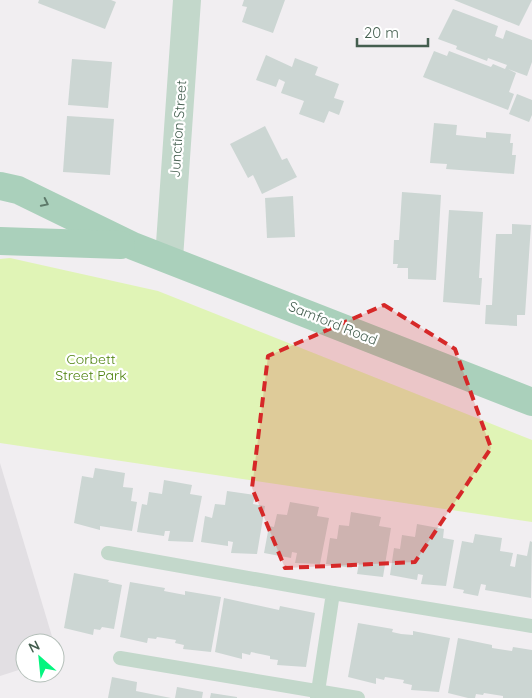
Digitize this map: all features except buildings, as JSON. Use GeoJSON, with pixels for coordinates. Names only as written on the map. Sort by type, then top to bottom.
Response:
{"type":"FeatureCollection","features":[{"type":"Feature","properties":{"kind":"main road","name":"Samford Road"},"geometry":{"type":"LineString","coordinates":[[0,186],[18,190],[133,246],[170,258],[532,402]]}},
{"type":"Feature","properties":{"kind":"main road","name":"Samford Road"},"geometry":{"type":"LineString","coordinates":[[0,240],[133,246]]}},
{"type":"Feature","properties":{"kind":"street","name":"Junction Street"},"geometry":{"type":"LineString","coordinates":[[170,258],[187,0]]}},
{"type":"Feature","properties":{"kind":"lane"},"geometry":{"type":"LineString","coordinates":[[108,553],[532,626]]}},
{"type":"Feature","properties":{"kind":"lane"},"geometry":{"type":"LineString","coordinates":[[317,694],[333,593]]}},
{"type":"Feature","properties":{"kind":"lane"},"geometry":{"type":"LineString","coordinates":[[120,658],[317,694],[358,698]]}},
{"type":"Feature","properties":{"kind":"highlighted area"},"geometry":{"type":"Polygon","coordinates":[[[384,305],[455,349],[491,448],[415,562],[285,568],[252,488],[268,356],[384,305]]]}},
{"type":"Feature","properties":{"kind":"shaded area"},"geometry":{"type":"Polygon","coordinates":[[[0,463],[51,633],[15,633],[15,671],[0,676],[0,463]]]}},
{"type":"Feature","properties":{"kind":"green space","name":"Corbett Street Park"},"geometry":{"type":"Polygon","coordinates":[[[10,258],[158,291],[532,440],[532,522],[0,443],[0,259],[10,258]]]}}]}
